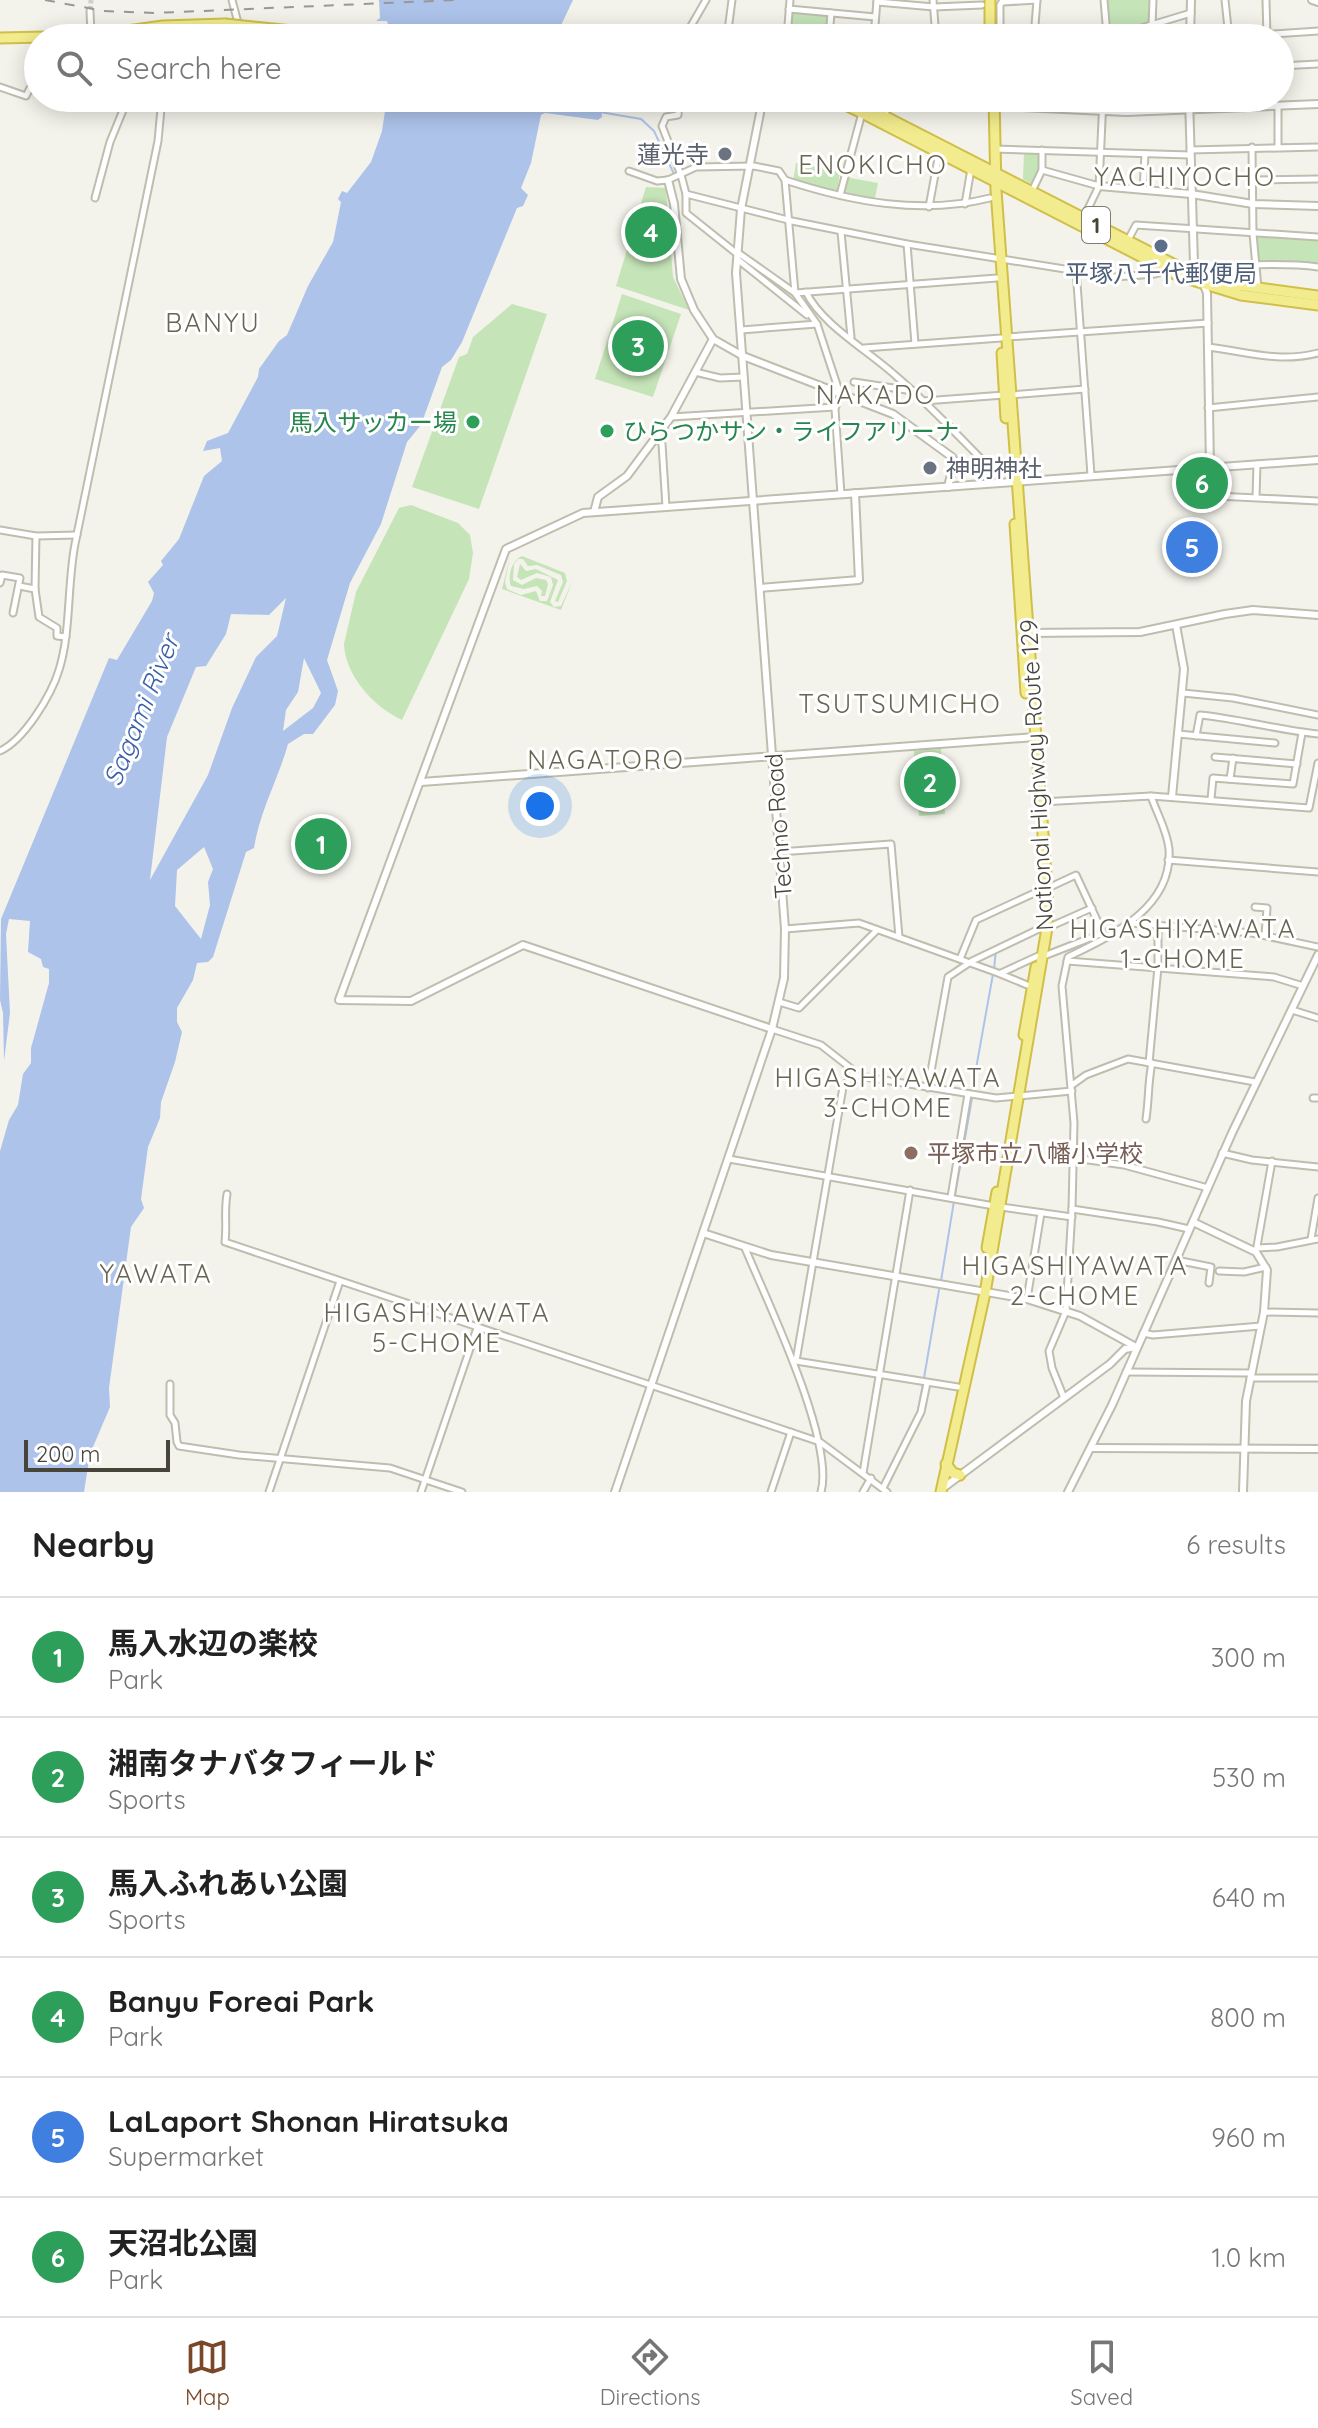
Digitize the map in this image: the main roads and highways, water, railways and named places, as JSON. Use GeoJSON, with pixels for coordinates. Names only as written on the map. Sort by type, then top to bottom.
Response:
{"type":"FeatureCollection","features":[{"type":"Feature","properties":{"kind":"highway"},"geometry":{"type":"LineString","coordinates":[[992,1],[993,24]]}},
{"type":"Feature","properties":{"kind":"highway"},"geometry":{"type":"LineString","coordinates":[[0,38],[24,37]]}},
{"type":"Feature","properties":{"kind":"highway","name":"1"},"geometry":{"type":"LineString","coordinates":[[860,112],[878,117],[1162,267],[1194,275]]}},
{"type":"Feature","properties":{"kind":"highway","name":"1"},"geometry":{"type":"LineString","coordinates":[[870,112],[939,152],[972,169],[1032,191],[1194,275],[1208,286],[1241,295],[1318,305]]}},
{"type":"Feature","properties":{"kind":"highway","name":"National Highway Route 129"},"geometry":{"type":"LineString","coordinates":[[992,112],[992,176],[1044,889]]}},
{"type":"Feature","properties":{"kind":"highway","name":"National Highway Route 129"},"geometry":{"type":"LineString","coordinates":[[993,112],[995,149],[990,198],[1004,338]]}},
{"type":"Feature","properties":{"kind":"highway","name":"1"},"geometry":{"type":"LineString","coordinates":[[1208,286],[1318,296]]}},
{"type":"Feature","properties":{"kind":"highway","name":"National Highway Route 129"},"geometry":{"type":"LineString","coordinates":[[939,1491],[982,1293],[1041,956],[1044,889],[1040,802],[1032,737]]}},
{"type":"Feature","properties":{"kind":"highway","name":"National Highway Route 129"},"geometry":{"type":"LineString","coordinates":[[1016,1097],[1032,987],[1041,956]]}},
{"type":"Feature","properties":{"kind":"highway","name":"National Highway Route 129"},"geometry":{"type":"LineString","coordinates":[[939,1491],[958,1387],[982,1293]]}},
{"type":"Feature","properties":{"kind":"highway"},"geometry":{"type":"LineString","coordinates":[[946,1464],[953,1473],[960,1475]]}},
{"type":"Feature","properties":{"kind":"water"},"geometry":{"type":"Polygon","coordinates":[[[379,0],[573,0],[562,24],[388,24],[387,21],[376,21],[380,18],[379,0]]]}},
{"type":"Feature","properties":{"kind":"water","name":"Sagami River"},"geometry":{"type":"Polygon","coordinates":[[[385,112],[602,112],[602,117],[598,120],[541,115],[531,163],[521,188],[528,195],[523,206],[517,208],[462,342],[451,360],[442,367],[421,425],[407,442],[381,524],[350,583],[327,660],[338,691],[335,705],[313,734],[304,734],[288,744],[260,821],[254,848],[246,852],[213,957],[208,962],[197,963],[193,980],[177,1008],[177,1022],[182,1032],[161,1102],[160,1118],[148,1147],[141,1199],[144,1208],[131,1227],[109,1388],[110,1407],[90,1454],[84,1492],[0,1492],[0,1151],[9,1120],[18,1105],[23,1074],[31,1063],[31,1048],[49,983],[49,969],[43,967],[41,959],[28,952],[30,921],[9,919],[6,934],[10,1013],[4,1061],[0,1000],[1,919],[109,658],[117,660],[152,601],[154,593],[148,582],[179,539],[204,476],[222,461],[220,448],[203,451],[207,441],[228,433],[258,377],[259,369],[287,335],[308,286],[333,242],[341,202],[338,199],[342,191],[347,193],[371,162],[385,112]],[[286,598],[269,615],[231,614],[226,634],[206,666],[196,667],[167,737],[150,880],[208,775],[232,708],[256,657],[277,636],[286,598]],[[304,658],[298,692],[286,710],[283,731],[313,708],[321,693],[304,658]],[[204,847],[177,870],[175,906],[201,939],[210,905],[208,882],[213,869],[204,847]]]}},
{"type":"Feature","properties":{"kind":"waterway"},"geometry":{"type":"LineString","coordinates":[[600,112],[641,119],[654,131],[674,174]]}},
{"type":"Feature","properties":{"kind":"waterway"},"geometry":{"type":"LineString","coordinates":[[994,969],[996,950]]}},
{"type":"Feature","properties":{"kind":"waterway"},"geometry":{"type":"LineString","coordinates":[[972,1091],[993,974]]}},
{"type":"Feature","properties":{"kind":"waterway"},"geometry":{"type":"LineString","coordinates":[[955,1195],[972,1098]]}},
{"type":"Feature","properties":{"kind":"waterway"},"geometry":{"type":"LineString","coordinates":[[941,1281],[954,1201]]}},
{"type":"Feature","properties":{"kind":"waterway"},"geometry":{"type":"LineString","coordinates":[[924,1378],[939,1290]]}},
{"type":"Feature","properties":{"kind":"waterway"},"geometry":{"type":"LineString","coordinates":[[918,1411],[923,1384]]}},
{"type":"Feature","properties":{"kind":"tunnel"},"geometry":{"type":"LineString","coordinates":[[90,11],[91,0]]}},
{"type":"Feature","properties":{"kind":"railway"},"geometry":{"type":"LineString","coordinates":[[45,0],[104,11],[155,13],[456,0]]}},
{"type":"Feature","properties":{"kind":"place","name":"蓮光寺"},"geometry":{"type":"Point","coordinates":[725,154]}},
{"type":"Feature","properties":{"kind":"place","name":"Banyu Foreai Park"},"geometry":{"type":"Point","coordinates":[651,232]}},
{"type":"Feature","properties":{"kind":"place","name":"平塚八千代郵便局"},"geometry":{"type":"Point","coordinates":[1161,246]}},
{"type":"Feature","properties":{"kind":"place","name":"馬入ふれあい公園"},"geometry":{"type":"Point","coordinates":[638,346]}},
{"type":"Feature","properties":{"kind":"place","name":"馬入サッカー場"},"geometry":{"type":"Point","coordinates":[473,422]}},
{"type":"Feature","properties":{"kind":"place","name":"ひらつかサン・ライフアリーナ"},"geometry":{"type":"Point","coordinates":[607,431]}},
{"type":"Feature","properties":{"kind":"place","name":"神明神社"},"geometry":{"type":"Point","coordinates":[930,468]}},
{"type":"Feature","properties":{"kind":"place","name":"天沼北公園"},"geometry":{"type":"Point","coordinates":[1202,483]}},
{"type":"Feature","properties":{"kind":"place","name":"LaLaport Shonan Hiratsuka"},"geometry":{"type":"Point","coordinates":[1192,547]}},
{"type":"Feature","properties":{"kind":"place","name":"湘南タナバタフィールド"},"geometry":{"type":"Point","coordinates":[930,782]}},
{"type":"Feature","properties":{"kind":"place","name":"馬入水辺の楽校"},"geometry":{"type":"Point","coordinates":[321,844]}},
{"type":"Feature","properties":{"kind":"place","name":"平塚市立八幡小学校"},"geometry":{"type":"Point","coordinates":[911,1153]}},
{"type":"Feature","properties":{"kind":"district","name":"ENOKICHO"},"geometry":{"type":"Point","coordinates":[873,164]}},
{"type":"Feature","properties":{"kind":"district","name":"YACHIYOCHO"},"geometry":{"type":"Point","coordinates":[1185,176]}},
{"type":"Feature","properties":{"kind":"district","name":"BANYU"},"geometry":{"type":"Point","coordinates":[213,322]}},
{"type":"Feature","properties":{"kind":"district","name":"NAKADO"},"geometry":{"type":"Point","coordinates":[876,394]}},
{"type":"Feature","properties":{"kind":"district","name":"TSUTSUMICHO"},"geometry":{"type":"Point","coordinates":[900,703]}},
{"type":"Feature","properties":{"kind":"district","name":"NAGATORO"},"geometry":{"type":"Point","coordinates":[606,759]}},
{"type":"Feature","properties":{"kind":"district","name":"HIGASHIYAWATA 1-CHOME"},"geometry":{"type":"Point","coordinates":[1183,943]}},
{"type":"Feature","properties":{"kind":"district","name":"HIGASHIYAWATA 3-CHOME"},"geometry":{"type":"Point","coordinates":[888,1092]}},
{"type":"Feature","properties":{"kind":"district","name":"YAWATA"},"geometry":{"type":"Point","coordinates":[156,1273]}},
{"type":"Feature","properties":{"kind":"district","name":"HIGASHIYAWATA 2-CHOME"},"geometry":{"type":"Point","coordinates":[1075,1280]}},
{"type":"Feature","properties":{"kind":"district","name":"HIGASHIYAWATA 5-CHOME"},"geometry":{"type":"Point","coordinates":[437,1327]}}]}
